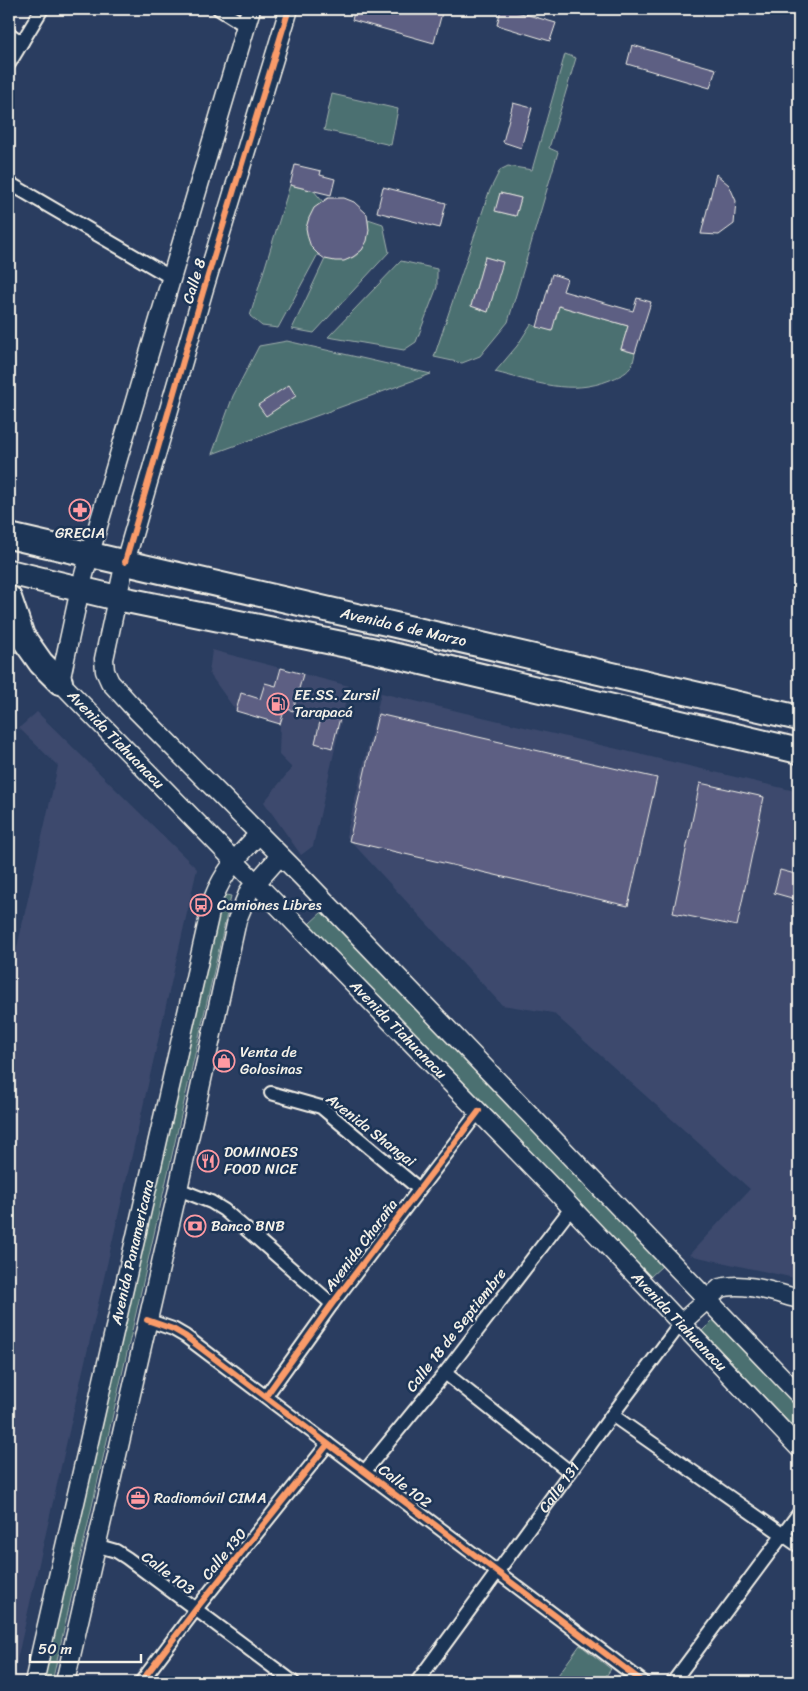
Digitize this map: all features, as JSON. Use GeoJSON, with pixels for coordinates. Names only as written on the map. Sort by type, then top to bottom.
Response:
{"type":"FeatureCollection","features":[{"type":"Feature","properties":{"kind":"highway","name":"Avenida 6 de Marzo"},"geometry":{"type":"LineString","coordinates":[[9,536],[90,553],[799,718]]}},
{"type":"Feature","properties":{"kind":"highway","name":"Avenida 6 de Marzo"},"geometry":{"type":"LineString","coordinates":[[9,572],[117,598],[371,650],[799,751]]}},
{"type":"Feature","properties":{"kind":"highway"},"geometry":{"type":"LineString","coordinates":[[9,598],[22,636],[41,663],[60,682]]}},
{"type":"Feature","properties":{"kind":"main road","name":"Calle 8"},"geometry":{"type":"LineString","coordinates":[[80,589],[251,9]]}},
{"type":"Feature","properties":{"kind":"main road","name":"Calle 8"},"geometry":{"type":"LineString","coordinates":[[117,598],[125,562],[203,292],[289,9]]}},
{"type":"Feature","properties":{"kind":"main road","name":"Avenida Tiahuanacu"},"geometry":{"type":"LineString","coordinates":[[80,589],[60,682],[572,1207],[799,1448]]}},
{"type":"Feature","properties":{"kind":"main road"},"geometry":{"type":"LineString","coordinates":[[117,598],[104,659],[105,671],[110,682],[708,1298],[799,1395]]}},
{"type":"Feature","properties":{"kind":"main road","name":"Avenida Panamericana"},"geometry":{"type":"LineString","coordinates":[[34,1682],[213,899],[220,880],[234,860],[259,834]]}},
{"type":"Feature","properties":{"kind":"main road","name":"Avenida Panamericana"},"geometry":{"type":"LineString","coordinates":[[65,1682],[178,1189],[237,920],[242,905],[256,882],[280,856]]}},
{"type":"Feature","properties":{"kind":"main road","name":"Calle 131"},"geometry":{"type":"LineString","coordinates":[[681,1323],[720,1288],[739,1285],[799,1299]]}},
{"type":"Feature","properties":{"kind":"street"},"geometry":{"type":"LineString","coordinates":[[9,64],[42,9]]}},
{"type":"Feature","properties":{"kind":"street"},"geometry":{"type":"LineString","coordinates":[[219,9],[246,26]]}},
{"type":"Feature","properties":{"kind":"street"},"geometry":{"type":"LineString","coordinates":[[9,34],[22,42]]}},
{"type":"Feature","properties":{"kind":"street"},"geometry":{"type":"LineString","coordinates":[[9,183],[172,278]]}},
{"type":"Feature","properties":{"kind":"street","name":"Avenida Shangai"},"geometry":{"type":"LineString","coordinates":[[271,1093],[321,1108],[420,1188]]}},
{"type":"Feature","properties":{"kind":"street","name":"Avenida Charaña"},"geometry":{"type":"LineString","coordinates":[[266,1396],[332,1304],[479,1111]]}},
{"type":"Feature","properties":{"kind":"street"},"geometry":{"type":"LineString","coordinates":[[178,1189],[211,1202],[224,1210],[332,1304]]}},
{"type":"Feature","properties":{"kind":"street","name":"Calle 18 de Septiembre"},"geometry":{"type":"LineString","coordinates":[[365,1471],[445,1373],[572,1207]]}},
{"type":"Feature","properties":{"kind":"street","name":"Calle 102"},"geometry":{"type":"LineString","coordinates":[[147,1320],[173,1329],[185,1336],[644,1682]]}},
{"type":"Feature","properties":{"kind":"street","name":"Calle 131"},"geometry":{"type":"LineString","coordinates":[[417,1682],[681,1323]]}},
{"type":"Feature","properties":{"kind":"street"},"geometry":{"type":"LineString","coordinates":[[445,1373],[570,1472]]}},
{"type":"Feature","properties":{"kind":"street"},"geometry":{"type":"LineString","coordinates":[[612,1415],[799,1546]]}},
{"type":"Feature","properties":{"kind":"street","name":"Calle 130"},"geometry":{"type":"LineString","coordinates":[[141,1682],[328,1444]]}},
{"type":"Feature","properties":{"kind":"street"},"geometry":{"type":"LineString","coordinates":[[672,1682],[799,1513]]}},
{"type":"Feature","properties":{"kind":"street","name":"Calle 103"},"geometry":{"type":"LineString","coordinates":[[95,1545],[116,1551],[127,1558],[293,1682]]}},
{"type":"Feature","properties":{"kind":"shaded area"},"geometry":{"type":"Polygon","coordinates":[[[212,650],[349,686],[313,846],[301,855],[264,802],[292,768],[279,755],[280,724],[236,711],[209,673],[212,650]]]}},
{"type":"Feature","properties":{"kind":"shaded area"},"geometry":{"type":"Polygon","coordinates":[[[381,693],[799,792],[799,1279],[689,1255],[750,1189],[553,1013],[502,1005],[346,836],[381,693]]]}},
{"type":"Feature","properties":{"kind":"shaded area"},"geometry":{"type":"Polygon","coordinates":[[[37,712],[197,869],[12,1682],[9,1682],[9,983],[58,766],[19,728],[37,712]]]}},
{"type":"Feature","properties":{"kind":"green space"},"geometry":{"type":"Polygon","coordinates":[[[565,54],[576,58],[549,148],[558,152],[508,322],[480,356],[462,363],[434,357],[489,192],[500,170],[508,166],[532,170],[565,54]],[[500,193],[496,211],[516,216],[521,198],[500,193]],[[485,257],[471,306],[488,312],[502,262],[485,257]]]}},
{"type":"Feature","properties":{"kind":"green space"},"geometry":{"type":"Polygon","coordinates":[[[332,94],[398,109],[391,145],[324,130],[332,94]]]}},
{"type":"Feature","properties":{"kind":"green space"},"geometry":{"type":"Polygon","coordinates":[[[290,185],[314,191],[323,202],[312,214],[307,227],[309,240],[318,254],[278,328],[262,326],[250,316],[290,185]]]}},
{"type":"Feature","properties":{"kind":"green space"},"geometry":{"type":"Polygon","coordinates":[[[368,219],[383,224],[389,252],[314,333],[292,329],[325,259],[345,260],[352,258],[362,250],[367,239],[368,219]]]}},
{"type":"Feature","properties":{"kind":"green space"},"geometry":{"type":"Polygon","coordinates":[[[401,261],[437,269],[437,287],[416,342],[404,350],[328,337],[401,261]]]}},
{"type":"Feature","properties":{"kind":"green space"},"geometry":{"type":"Polygon","coordinates":[[[559,306],[628,326],[621,349],[635,353],[631,367],[624,374],[610,380],[581,387],[552,386],[495,372],[517,346],[531,324],[537,327],[559,306]]]}},
{"type":"Feature","properties":{"kind":"green space"},"geometry":{"type":"Polygon","coordinates":[[[287,341],[431,374],[212,454],[233,396],[259,346],[287,341]]]}},
{"type":"Feature","properties":{"kind":"green space"},"geometry":{"type":"Polygon","coordinates":[[[221,894],[231,896],[52,1682],[43,1682],[221,894]]]}},
{"type":"Feature","properties":{"kind":"green space"},"geometry":{"type":"Polygon","coordinates":[[[322,912],[663,1265],[650,1277],[309,924],[322,912]]]}},
{"type":"Feature","properties":{"kind":"green space"},"geometry":{"type":"Polygon","coordinates":[[[716,1317],[799,1405],[799,1433],[702,1331],[716,1317]]]}},
{"type":"Feature","properties":{"kind":"green space"},"geometry":{"type":"Polygon","coordinates":[[[580,1645],[611,1669],[602,1682],[553,1682],[580,1645]]]}},
{"type":"Feature","properties":{"kind":"building"},"geometry":{"type":"Polygon","coordinates":[[[355,9],[443,9],[434,43],[352,20],[355,9]]]}},
{"type":"Feature","properties":{"kind":"building"},"geometry":{"type":"Polygon","coordinates":[[[501,9],[556,23],[550,41],[497,25],[501,9]]]}},
{"type":"Feature","properties":{"kind":"building"},"geometry":{"type":"Polygon","coordinates":[[[632,45],[716,69],[710,88],[627,64],[632,45]]]}},
{"type":"Feature","properties":{"kind":"building"},"geometry":{"type":"Polygon","coordinates":[[[513,103],[532,108],[521,148],[503,142],[513,103]]]}},
{"type":"Feature","properties":{"kind":"building"},"geometry":{"type":"Polygon","coordinates":[[[295,165],[321,171],[320,175],[335,179],[331,195],[290,185],[295,165]]]}},
{"type":"Feature","properties":{"kind":"building"},"geometry":{"type":"Polygon","coordinates":[[[716,174],[729,185],[736,201],[734,224],[719,235],[701,234],[716,174]]]}},
{"type":"Feature","properties":{"kind":"building"},"geometry":{"type":"Polygon","coordinates":[[[383,187],[446,203],[440,228],[377,212],[383,187]]]}},
{"type":"Feature","properties":{"kind":"building"},"geometry":{"type":"Polygon","coordinates":[[[500,193],[521,198],[516,216],[495,211],[500,193]]]}},
{"type":"Feature","properties":{"kind":"building"},"geometry":{"type":"Polygon","coordinates":[[[328,198],[344,198],[354,202],[367,214],[369,230],[367,241],[362,250],[344,261],[325,259],[311,247],[308,238],[306,228],[314,208],[328,198]]]}},
{"type":"Feature","properties":{"kind":"building"},"geometry":{"type":"Polygon","coordinates":[[[485,257],[503,262],[488,312],[471,306],[485,257]]]}},
{"type":"Feature","properties":{"kind":"building"},"geometry":{"type":"Polygon","coordinates":[[[552,274],[567,279],[563,291],[633,311],[637,298],[651,302],[635,353],[621,349],[628,326],[559,306],[552,331],[537,327],[552,274]]]}},
{"type":"Feature","properties":{"kind":"building"},"geometry":{"type":"Polygon","coordinates":[[[289,385],[296,396],[266,416],[258,405],[289,385]]]}},
{"type":"Feature","properties":{"kind":"building"},"geometry":{"type":"Polygon","coordinates":[[[281,668],[303,674],[293,711],[285,708],[280,724],[236,711],[241,693],[260,699],[265,683],[276,686],[281,668]]]}},
{"type":"Feature","properties":{"kind":"building"},"geometry":{"type":"Polygon","coordinates":[[[322,713],[340,718],[332,748],[315,743],[322,713]]]}},
{"type":"Feature","properties":{"kind":"building"},"geometry":{"type":"Polygon","coordinates":[[[378,714],[657,778],[628,906],[349,841],[378,714]]]}},
{"type":"Feature","properties":{"kind":"building"},"geometry":{"type":"Polygon","coordinates":[[[700,783],[764,797],[737,926],[673,913],[700,783]]]}},
{"type":"Feature","properties":{"kind":"building"},"geometry":{"type":"Polygon","coordinates":[[[780,870],[799,875],[799,900],[774,893],[780,870]]]}},
{"type":"Feature","properties":{"kind":"cycle path"},"geometry":{"type":"LineString","coordinates":[[125,562],[203,292],[289,9]]}},
{"type":"Feature","properties":{"kind":"cycle path"},"geometry":{"type":"LineString","coordinates":[[266,1396],[332,1304],[479,1111]]}},
{"type":"Feature","properties":{"kind":"cycle path"},"geometry":{"type":"LineString","coordinates":[[147,1320],[173,1329],[185,1336],[643,1682]]}},
{"type":"Feature","properties":{"kind":"cycle path"},"geometry":{"type":"LineString","coordinates":[[141,1682],[196,1609],[328,1444]]}},
{"type":"Feature","properties":{"kind":"place","name":"GRECIA"},"geometry":{"type":"Point","coordinates":[80,510]}},
{"type":"Feature","properties":{"kind":"place","name":"EE.SS. Zursil Tarapacá"},"geometry":{"type":"Point","coordinates":[278,704]}},
{"type":"Feature","properties":{"kind":"place","name":"Camiones Libres"},"geometry":{"type":"Point","coordinates":[201,905]}},
{"type":"Feature","properties":{"kind":"place","name":"Venta de Golosinas"},"geometry":{"type":"Point","coordinates":[224,1061]}},
{"type":"Feature","properties":{"kind":"place","name":"DOMINOES FOOD NICE"},"geometry":{"type":"Point","coordinates":[208,1161]}},
{"type":"Feature","properties":{"kind":"place","name":"Banco BNB"},"geometry":{"type":"Point","coordinates":[195,1226]}},
{"type":"Feature","properties":{"kind":"place","name":"Radiomóvil CIMA"},"geometry":{"type":"Point","coordinates":[138,1498]}}]}
